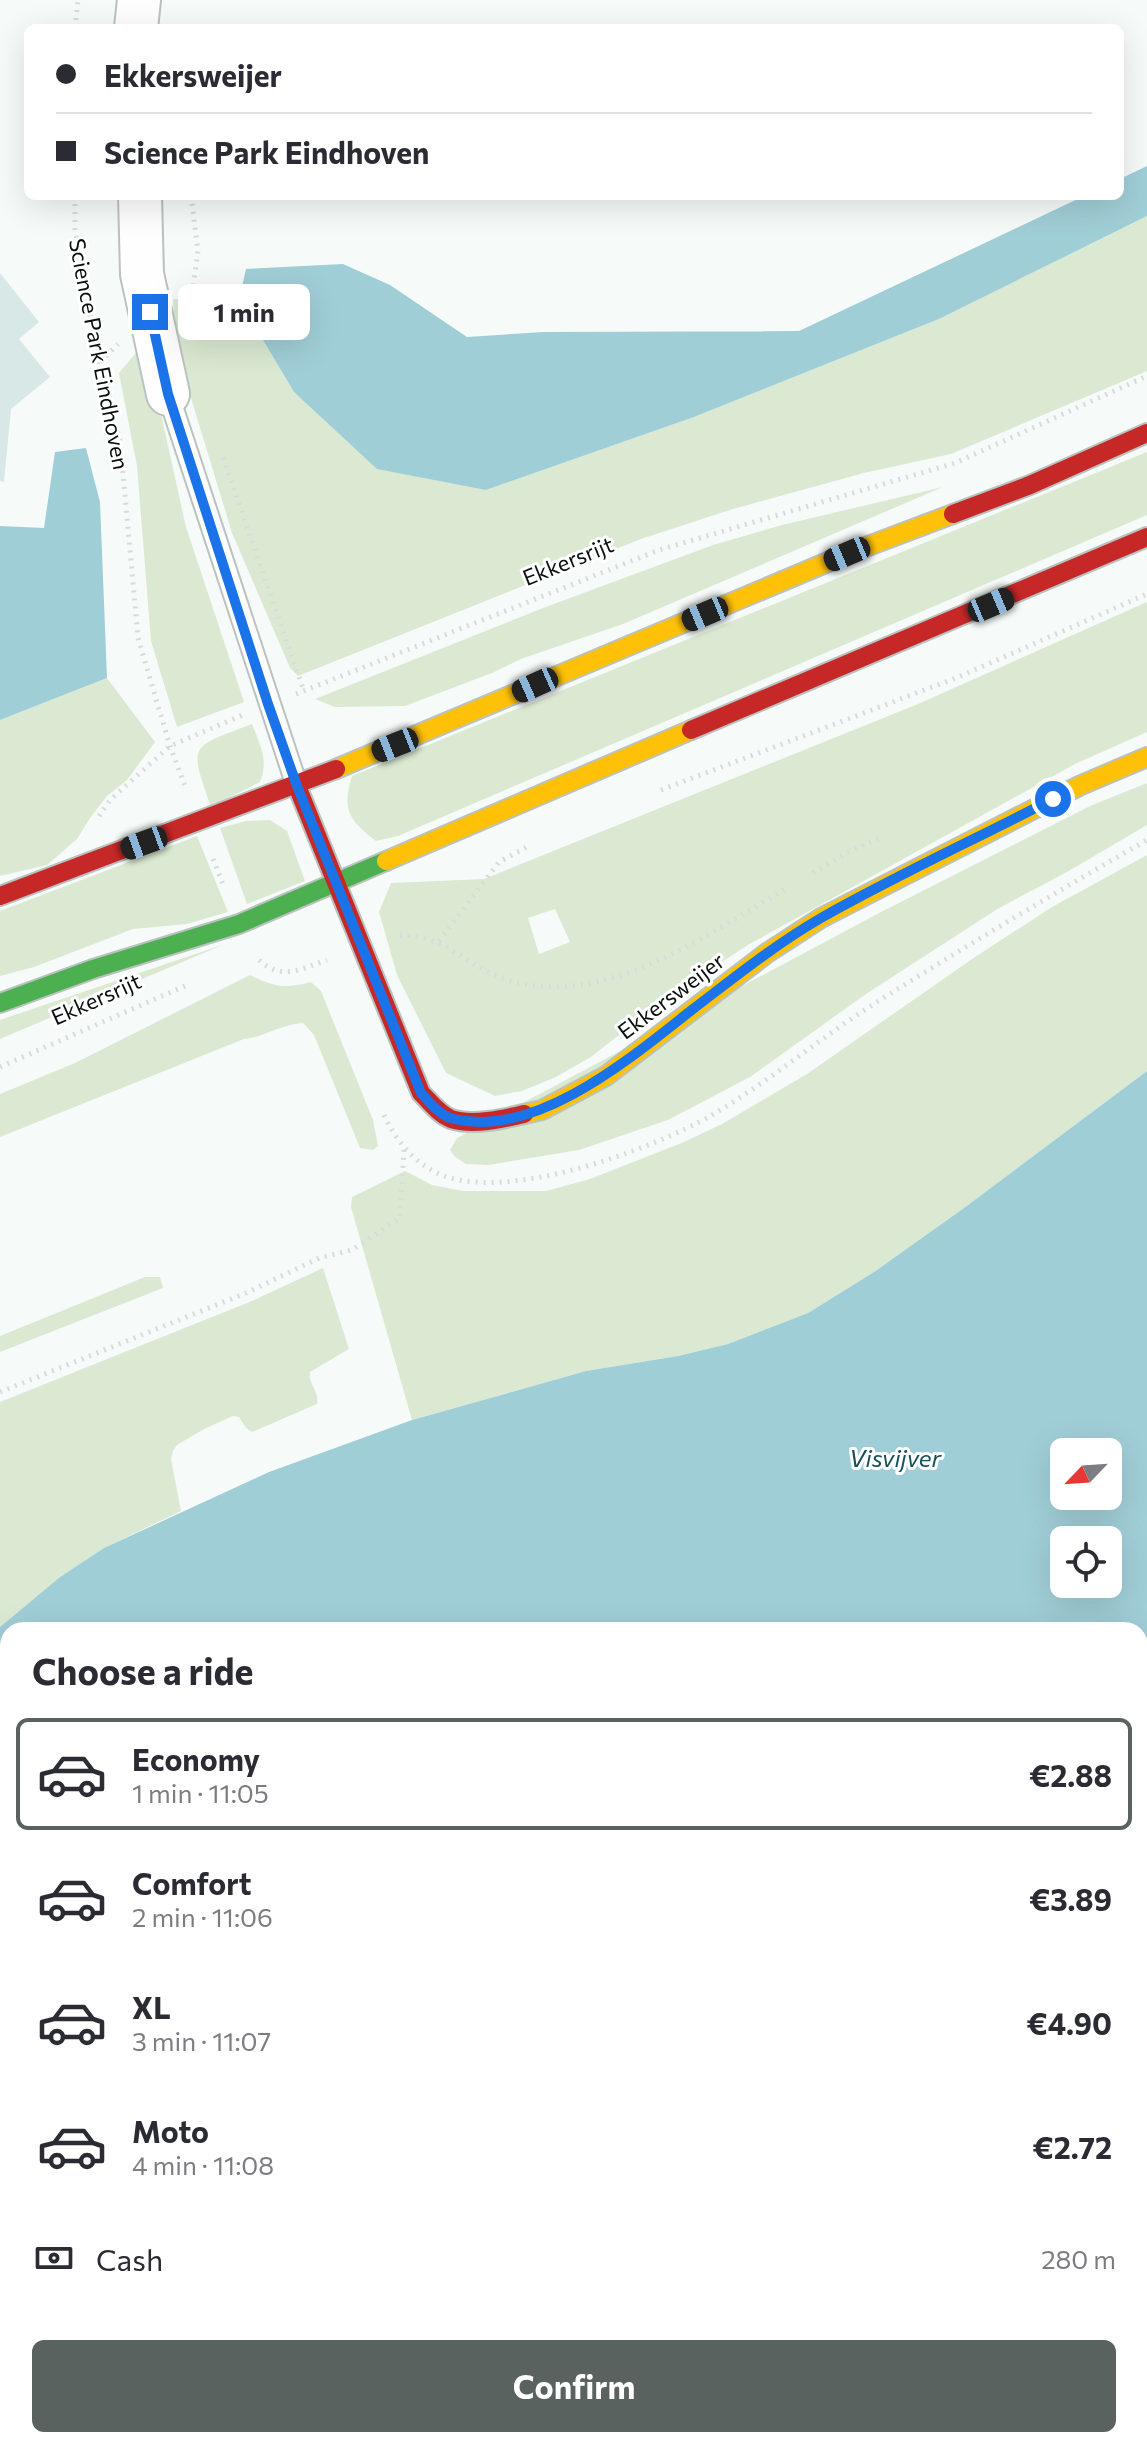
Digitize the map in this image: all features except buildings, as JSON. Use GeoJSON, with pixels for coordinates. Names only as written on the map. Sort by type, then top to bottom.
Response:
{"type":"FeatureCollection","features":[{"type":"Feature","properties":{"kind":"main road"},"geometry":{"type":"LineString","coordinates":[[0,896],[297,786],[847,554],[1030,485],[1147,433]]}},
{"type":"Feature","properties":{"kind":"main road","name":"Ekkersrijt"},"geometry":{"type":"LineString","coordinates":[[0,1003],[93,969],[239,924],[1147,537]]}},
{"type":"Feature","properties":{"kind":"main road","name":"Ekkersweijer"},"geometry":{"type":"LineString","coordinates":[[336,884],[421,1093],[436,1109],[452,1119],[494,1121],[542,1110],[606,1076],[767,953],[821,918],[1079,786],[1147,757]]}},
{"type":"Feature","properties":{"kind":"main road"},"geometry":{"type":"LineString","coordinates":[[297,786],[336,884]]}},
{"type":"Feature","properties":{"kind":"street"},"geometry":{"type":"LineString","coordinates":[[136,24],[139,0]]}},
{"type":"Feature","properties":{"kind":"street"},"geometry":{"type":"LineString","coordinates":[[140,200],[142,274],[168,394]]}},
{"type":"Feature","properties":{"kind":"lane"},"geometry":{"type":"LineString","coordinates":[[168,394],[297,786]]}},
{"type":"Feature","properties":{"kind":"path"},"geometry":{"type":"LineString","coordinates":[[75,24],[78,0]]}},
{"type":"Feature","properties":{"kind":"path","name":"Science Park Eindhoven"},"geometry":{"type":"LineString","coordinates":[[75,200],[75,229],[99,363],[120,440],[138,638],[170,746]]}},
{"type":"Feature","properties":{"kind":"path"},"geometry":{"type":"LineString","coordinates":[[191,306],[198,251],[192,200]]}},
{"type":"Feature","properties":{"kind":"path","name":"Ekkersrijt"},"geometry":{"type":"LineString","coordinates":[[96,820],[111,799],[170,746],[268,704],[659,550],[955,463],[1147,376]]}},
{"type":"Feature","properties":{"kind":"path"},"geometry":{"type":"LineString","coordinates":[[220,448],[304,691]]}},
{"type":"Feature","properties":{"kind":"path"},"geometry":{"type":"LineString","coordinates":[[660,791],[956,678],[1147,594]]}},
{"type":"Feature","properties":{"kind":"path"},"geometry":{"type":"LineString","coordinates":[[801,879],[850,851],[893,832]]}},
{"type":"Feature","properties":{"kind":"path","name":"Ekkersweijer"},"geometry":{"type":"LineString","coordinates":[[535,842],[499,862],[439,941],[505,980],[545,988],[588,984],[642,968],[789,887]]}},
{"type":"Feature","properties":{"kind":"path","name":"Ekkersrijt"},"geometry":{"type":"LineString","coordinates":[[0,1067],[197,981]]}},
{"type":"Feature","properties":{"kind":"path"},"geometry":{"type":"LineString","coordinates":[[0,1392],[246,1293],[319,1258],[352,1250],[400,1218],[404,1148]]}},
{"type":"Feature","properties":{"kind":"green space"},"geometry":{"type":"Polygon","coordinates":[[[1147,216],[1147,371],[951,454],[864,473],[733,509],[641,539],[298,676],[290,668],[232,533],[177,352],[173,299],[239,300],[294,392],[486,490],[694,417],[939,319],[1147,216]]]}},
{"type":"Feature","properties":{"kind":"green space"},"geometry":{"type":"Polygon","coordinates":[[[145,342],[186,527],[244,702],[177,727],[151,641],[137,466],[119,373],[145,342]]]}},
{"type":"Feature","properties":{"kind":"green space"},"geometry":{"type":"Polygon","coordinates":[[[1147,452],[1147,515],[398,836],[376,841],[350,814],[347,798],[352,776],[1147,452]]]}},
{"type":"Feature","properties":{"kind":"green space"},"geometry":{"type":"Polygon","coordinates":[[[943,487],[623,624],[521,659],[405,706],[335,707],[315,699],[543,608],[713,545],[782,525],[943,487]]]}},
{"type":"Feature","properties":{"kind":"green space"},"geometry":{"type":"Polygon","coordinates":[[[1147,602],[1147,732],[1075,764],[748,945],[662,1001],[591,1057],[556,1077],[522,1091],[495,1096],[446,1073],[397,975],[379,912],[391,883],[484,879],[918,704],[1147,602]],[[555,909],[528,918],[539,954],[570,942],[555,909]]]}},
{"type":"Feature","properties":{"kind":"green space"},"geometry":{"type":"Polygon","coordinates":[[[107,678],[155,742],[127,780],[107,796],[77,839],[47,865],[0,876],[0,720],[107,678]]]}},
{"type":"Feature","properties":{"kind":"green space"},"geometry":{"type":"Polygon","coordinates":[[[252,724],[264,760],[260,782],[211,807],[199,770],[200,750],[216,738],[252,724]]]}},
{"type":"Feature","properties":{"kind":"green space"},"geometry":{"type":"Polygon","coordinates":[[[1147,783],[1147,825],[999,908],[866,994],[750,1077],[668,1120],[579,1150],[489,1165],[466,1164],[450,1150],[457,1138],[881,912],[1090,806],[1147,783]]]}},
{"type":"Feature","properties":{"kind":"green space"},"geometry":{"type":"Polygon","coordinates":[[[270,820],[287,831],[305,881],[247,904],[220,828],[246,821],[270,820]]]}},
{"type":"Feature","properties":{"kind":"green space"},"geometry":{"type":"Polygon","coordinates":[[[197,836],[228,912],[187,924],[133,929],[34,967],[0,976],[0,911],[197,836]]]}},
{"type":"Feature","properties":{"kind":"green space"},"geometry":{"type":"Polygon","coordinates":[[[1147,855],[1147,1071],[964,1208],[874,1272],[808,1313],[728,1344],[678,1356],[586,1371],[412,1420],[351,1207],[352,1197],[405,1171],[432,1185],[463,1191],[546,1191],[590,1179],[684,1142],[722,1124],[807,1074],[1052,907],[1147,855]]]}},
{"type":"Feature","properties":{"kind":"green space"},"geometry":{"type":"Polygon","coordinates":[[[225,944],[0,1039],[0,1020],[225,944]]]}},
{"type":"Feature","properties":{"kind":"green space"},"geometry":{"type":"Polygon","coordinates":[[[250,975],[280,986],[311,982],[321,991],[373,1120],[378,1146],[373,1150],[360,1148],[314,1035],[303,1023],[244,1039],[0,1137],[0,1094],[75,1063],[250,975]]]}},
{"type":"Feature","properties":{"kind":"green space"},"geometry":{"type":"Polygon","coordinates":[[[323,1268],[349,1349],[310,1372],[317,1404],[252,1432],[239,1417],[233,1416],[177,1445],[171,1459],[181,1511],[104,1548],[60,1577],[6,1622],[0,1622],[0,1402],[252,1301],[323,1268]]]}},
{"type":"Feature","properties":{"kind":"green space"},"geometry":{"type":"Polygon","coordinates":[[[145,1277],[160,1277],[163,1288],[0,1352],[0,1336],[145,1277]]]}},
{"type":"Feature","properties":{"kind":"water"},"geometry":{"type":"Polygon","coordinates":[[[1147,166],[1147,216],[939,319],[694,417],[486,490],[377,469],[294,392],[239,300],[246,269],[343,264],[390,285],[467,337],[543,332],[799,331],[1076,200],[1124,200],[1124,177],[1147,166]]]}},
{"type":"Feature","properties":{"kind":"water"},"geometry":{"type":"Polygon","coordinates":[[[86,448],[100,502],[107,678],[0,720],[0,526],[44,528],[55,452],[86,448]]]}},
{"type":"Feature","properties":{"kind":"water","name":"Visvijver"},"geometry":{"type":"Polygon","coordinates":[[[1147,1071],[1147,1622],[6,1622],[60,1577],[104,1548],[269,1472],[412,1420],[586,1371],[678,1356],[728,1344],[808,1313],[874,1272],[964,1208],[1147,1071]]]}},
{"type":"Feature","properties":{"kind":"traffic: fast"},"geometry":{"type":"LineString","coordinates":[[0,1003],[93,969],[239,924],[386,861]]}},
{"type":"Feature","properties":{"kind":"traffic: slow"},"geometry":{"type":"LineString","coordinates":[[336,769],[847,554],[953,514]]}},
{"type":"Feature","properties":{"kind":"traffic: slow"},"geometry":{"type":"LineString","coordinates":[[386,861],[691,730]]}},
{"type":"Feature","properties":{"kind":"traffic: slow"},"geometry":{"type":"LineString","coordinates":[[524,1114],[542,1110],[606,1076],[767,953],[821,918],[1079,786],[1147,757]]}},
{"type":"Feature","properties":{"kind":"traffic: jam"},"geometry":{"type":"LineString","coordinates":[[953,514],[1030,485],[1147,433]]}},
{"type":"Feature","properties":{"kind":"traffic: jam"},"geometry":{"type":"LineString","coordinates":[[691,730],[1147,537]]}},
{"type":"Feature","properties":{"kind":"traffic: jam"},"geometry":{"type":"LineString","coordinates":[[0,896],[336,769]]}},
{"type":"Feature","properties":{"kind":"traffic: jam"},"geometry":{"type":"LineString","coordinates":[[297,786],[421,1093],[443,1114],[459,1121],[488,1121],[524,1114]]}},
{"type":"Feature","properties":{"kind":"route"},"geometry":{"type":"LineString","coordinates":[[150,312],[168,394],[297,786],[421,1093],[436,1109],[452,1119],[494,1121],[542,1110],[606,1076],[767,953],[821,918],[1053,799]]}}]}
